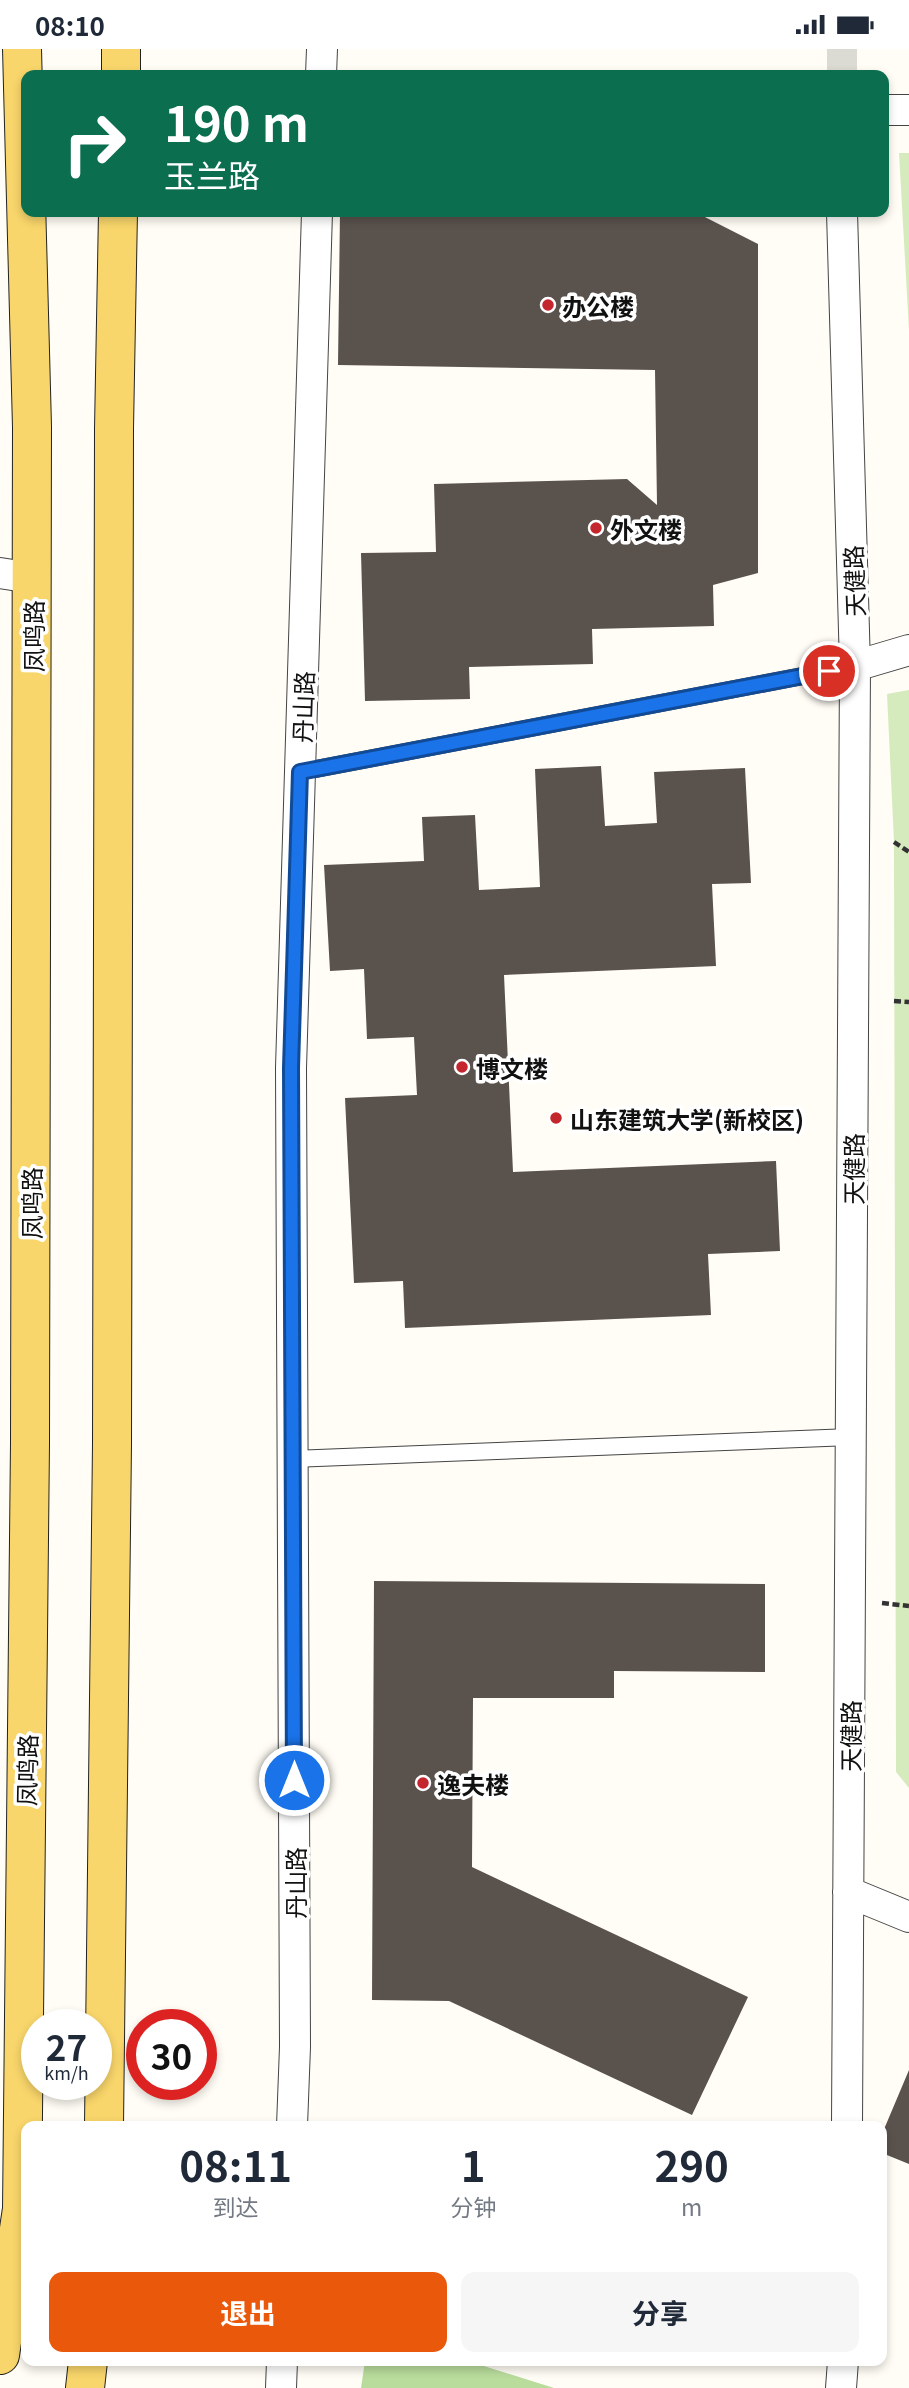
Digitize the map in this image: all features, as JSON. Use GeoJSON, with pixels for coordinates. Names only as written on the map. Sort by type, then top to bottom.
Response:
{"type":"FeatureCollection","features":[{"type":"Feature","properties":{"kind":"main road","name":"凤鸣路"},"geometry":{"type":"LineString","coordinates":[[22,49],[23,70]]}},
{"type":"Feature","properties":{"kind":"main road"},"geometry":{"type":"LineString","coordinates":[[121,49],[121,70]]}},
{"type":"Feature","properties":{"kind":"main road","name":"凤鸣路"},"geometry":{"type":"LineString","coordinates":[[23,2121],[30,1429],[16,576],[33,427],[27,217]]}},
{"type":"Feature","properties":{"kind":"main road"},"geometry":{"type":"LineString","coordinates":[[104,2121],[112,1416],[114,429],[118,217]]}},
{"type":"Feature","properties":{"kind":"main road","name":"凤鸣路"},"geometry":{"type":"LineString","coordinates":[[0,2355],[21,2216]]}},
{"type":"Feature","properties":{"kind":"main road"},"geometry":{"type":"LineString","coordinates":[[85,2388],[87,2366]]}},
{"type":"Feature","properties":{"kind":"street"},"geometry":{"type":"LineString","coordinates":[[321,70],[322,49]]}},
{"type":"Feature","properties":{"kind":"street"},"geometry":{"type":"LineString","coordinates":[[889,110],[909,110]]}},
{"type":"Feature","properties":{"kind":"street","name":"丹山路"},"geometry":{"type":"LineString","coordinates":[[292,2121],[295,2047],[291,1068],[317,217]]}},
{"type":"Feature","properties":{"kind":"street","name":"天健路"},"geometry":{"type":"LineString","coordinates":[[842,217],[855,666],[847,2121]]}},
{"type":"Feature","properties":{"kind":"street"},"geometry":{"type":"LineString","coordinates":[[855,666],[909,650]]}},
{"type":"Feature","properties":{"kind":"street"},"geometry":{"type":"LineString","coordinates":[[848,1892],[909,1917]]}},
{"type":"Feature","properties":{"kind":"street"},"geometry":{"type":"LineString","coordinates":[[281,2388],[282,2366]]}},
{"type":"Feature","properties":{"kind":"street"},"geometry":{"type":"LineString","coordinates":[[841,2388],[843,2366]]}},
{"type":"Feature","properties":{"kind":"lane"},"geometry":{"type":"LineString","coordinates":[[300,772],[855,666]]}},
{"type":"Feature","properties":{"kind":"lane"},"geometry":{"type":"LineString","coordinates":[[292,1459],[851,1437]]}},
{"type":"Feature","properties":{"kind":"path"},"geometry":{"type":"LineString","coordinates":[[894,842],[909,852]]}},
{"type":"Feature","properties":{"kind":"path"},"geometry":{"type":"LineString","coordinates":[[894,1001],[909,1002]]}},
{"type":"Feature","properties":{"kind":"green space"},"geometry":{"type":"Polygon","coordinates":[[[899,153],[909,153],[909,330],[899,153]]]}},
{"type":"Feature","properties":{"kind":"green space"},"geometry":{"type":"Polygon","coordinates":[[[909,690],[909,1788],[896,1772],[894,842],[887,694],[909,690]]]}},
{"type":"Feature","properties":{"kind":"green space"},"geometry":{"type":"Polygon","coordinates":[[[364,2366],[484,2366],[554,2388],[361,2388],[364,2366]]]}},
{"type":"Feature","properties":{"kind":"building"},"geometry":{"type":"Polygon","coordinates":[[[340,217],[705,217],[758,244],[758,573],[713,585],[714,626],[592,629],[593,664],[469,667],[470,699],[365,701],[361,553],[436,552],[434,484],[627,479],[657,505],[655,370],[338,365],[340,217]]]}},
{"type":"Feature","properties":{"kind":"building","name":"博文楼"},"geometry":{"type":"Polygon","coordinates":[[[601,766],[605,826],[657,823],[654,772],[745,768],[751,883],[712,884],[716,966],[504,975],[513,1172],[776,1161],[780,1251],[708,1254],[711,1315],[405,1328],[403,1281],[354,1283],[345,1098],[417,1095],[414,1037],[367,1039],[364,969],[330,971],[324,865],[424,861],[422,817],[475,815],[479,890],[540,887],[535,769],[601,766]]]}},
{"type":"Feature","properties":{"kind":"building","name":"逸夫楼"},"geometry":{"type":"Polygon","coordinates":[[[374,1581],[765,1584],[765,1672],[614,1671],[614,1698],[473,1698],[472,1867],[748,1997],[692,2115],[449,2001],[372,2000],[374,1581]]]}},
{"type":"Feature","properties":{"kind":"building"},"geometry":{"type":"Polygon","coordinates":[[[909,2070],[909,2164],[887,2155],[887,2122],[909,2070]]]}},
{"type":"Feature","properties":{"kind":"tunnel"},"geometry":{"type":"LineString","coordinates":[[842,49],[842,70]]}},
{"type":"Feature","properties":{"kind":"place","name":"办公楼"},"geometry":{"type":"Point","coordinates":[548,305]}},
{"type":"Feature","properties":{"kind":"place","name":"外文楼"},"geometry":{"type":"Point","coordinates":[596,528]}},
{"type":"Feature","properties":{"kind":"place","name":"博文楼"},"geometry":{"type":"Point","coordinates":[462,1067]}},
{"type":"Feature","properties":{"kind":"place","name":"山东建筑大学(新校区)"},"geometry":{"type":"Point","coordinates":[556,1118]}},
{"type":"Feature","properties":{"kind":"place","name":"逸夫楼"},"geometry":{"type":"Point","coordinates":[423,1783]}},
{"type":"Feature","properties":{"kind":"route"},"geometry":{"type":"LineString","coordinates":[[294,1780],[291,1068],[300,772],[829,671]]}}]}
